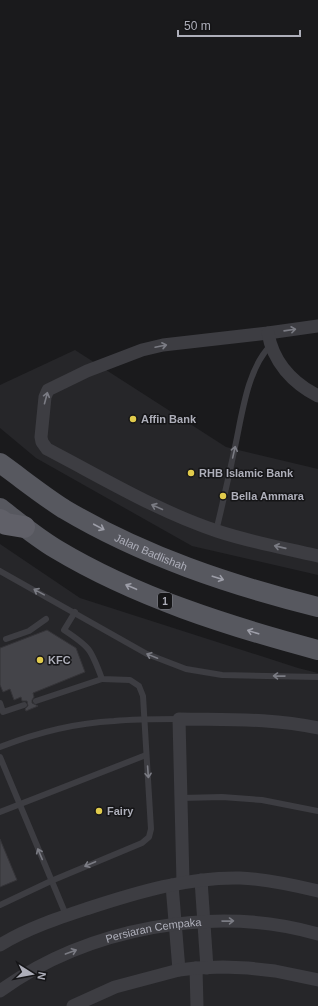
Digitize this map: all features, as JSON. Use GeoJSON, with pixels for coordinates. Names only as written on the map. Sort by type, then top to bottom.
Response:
{"type":"FeatureCollection","features":[{"type":"Feature","properties":{"kind":"highway"},"geometry":{"type":"LineString","coordinates":[[0,520],[6,524],[24,527]]}},
{"type":"Feature","properties":{"kind":"main road","name":"Jalan Badlishah"},"geometry":{"type":"LineString","coordinates":[[0,463],[34,489],[64,509],[133,545],[177,564],[208,575],[274,596],[318,607]]}},
{"type":"Feature","properties":{"kind":"main road","name":"1"},"geometry":{"type":"LineString","coordinates":[[0,508],[56,549],[98,572],[202,615],[265,636],[318,650]]}},
{"type":"Feature","properties":{"kind":"street"},"geometry":{"type":"LineString","coordinates":[[318,326],[268,333],[179,342],[142,350],[87,371],[48,390],[45,397],[41,436],[42,442],[47,449],[151,504],[216,531],[318,556]]}},
{"type":"Feature","properties":{"kind":"street"},"geometry":{"type":"LineString","coordinates":[[268,333],[270,346],[277,361],[296,381],[308,391],[318,396]]}},
{"type":"Feature","properties":{"kind":"street"},"geometry":{"type":"LineString","coordinates":[[179,970],[175,925],[181,798],[179,719],[265,721],[318,728]]}},
{"type":"Feature","properties":{"kind":"street"},"geometry":{"type":"LineString","coordinates":[[0,945],[38,926],[66,915],[118,898],[177,884],[201,880],[242,878],[288,884],[318,891]]}},
{"type":"Feature","properties":{"kind":"street"},"geometry":{"type":"LineString","coordinates":[[197,1006],[204,921],[201,880]]}},
{"type":"Feature","properties":{"kind":"street","name":"Persiaran Cempaka"},"geometry":{"type":"LineString","coordinates":[[0,991],[32,970],[64,954],[116,936],[142,930],[204,921],[243,920],[306,930],[318,934]]}},
{"type":"Feature","properties":{"kind":"street"},"geometry":{"type":"LineString","coordinates":[[73,1006],[115,987],[179,970],[201,968],[248,968],[275,971],[318,980]]}},
{"type":"Feature","properties":{"kind":"lane"},"geometry":{"type":"LineString","coordinates":[[216,531],[244,406],[253,375],[263,354],[270,346]]}},
{"type":"Feature","properties":{"kind":"lane"},"geometry":{"type":"LineString","coordinates":[[0,571],[147,654],[186,669],[222,675],[318,677]]}},
{"type":"Feature","properties":{"kind":"lane"},"geometry":{"type":"LineString","coordinates":[[75,612],[64,630],[82,642],[89,649],[94,656],[102,679]]}},
{"type":"Feature","properties":{"kind":"lane"},"geometry":{"type":"LineString","coordinates":[[6,639],[29,631],[46,619]]}},
{"type":"Feature","properties":{"kind":"lane"},"geometry":{"type":"LineString","coordinates":[[0,905],[51,881],[142,842],[149,837],[151,829],[143,696],[139,686],[130,680],[102,679],[36,701]]}},
{"type":"Feature","properties":{"kind":"lane"},"geometry":{"type":"LineString","coordinates":[[0,703],[3,712],[24,705]]}},
{"type":"Feature","properties":{"kind":"lane"},"geometry":{"type":"LineString","coordinates":[[0,747],[46,732],[73,726],[112,721],[179,719]]}},
{"type":"Feature","properties":{"kind":"lane"},"geometry":{"type":"LineString","coordinates":[[0,812],[146,755]]}},
{"type":"Feature","properties":{"kind":"lane"},"geometry":{"type":"LineString","coordinates":[[0,757],[66,915]]}},
{"type":"Feature","properties":{"kind":"lane"},"geometry":{"type":"LineString","coordinates":[[181,798],[222,797],[262,800],[318,811]]}},
{"type":"Feature","properties":{"kind":"shaded area"},"geometry":{"type":"Polygon","coordinates":[[[75,350],[226,447],[318,469],[318,575],[192,546],[36,458],[0,428],[0,385],[75,350]]]}},
{"type":"Feature","properties":{"kind":"shaded area"},"geometry":{"type":"Polygon","coordinates":[[[0,544],[80,598],[298,668],[318,673],[318,1006],[0,1006],[0,544]]]}},
{"type":"Feature","properties":{"kind":"building","name":"KFC"},"geometry":{"type":"Polygon","coordinates":[[[47,630],[76,648],[85,672],[33,693],[34,697],[32,703],[38,706],[26,711],[25,709],[28,706],[27,701],[22,701],[21,697],[14,700],[10,689],[3,692],[0,685],[0,648],[47,630]]]}},
{"type":"Feature","properties":{"kind":"building"},"geometry":{"type":"Polygon","coordinates":[[[0,839],[17,880],[0,887],[0,839]]]}},
{"type":"Feature","properties":{"kind":"place","name":"Affin Bank"},"geometry":{"type":"Point","coordinates":[133,419]}},
{"type":"Feature","properties":{"kind":"place","name":"RHB Islamic Bank"},"geometry":{"type":"Point","coordinates":[191,473]}},
{"type":"Feature","properties":{"kind":"place","name":"Bella Ammara"},"geometry":{"type":"Point","coordinates":[223,496]}},
{"type":"Feature","properties":{"kind":"place","name":"KFC"},"geometry":{"type":"Point","coordinates":[40,660]}},
{"type":"Feature","properties":{"kind":"place","name":"Fairy"},"geometry":{"type":"Point","coordinates":[99,811]}}]}
